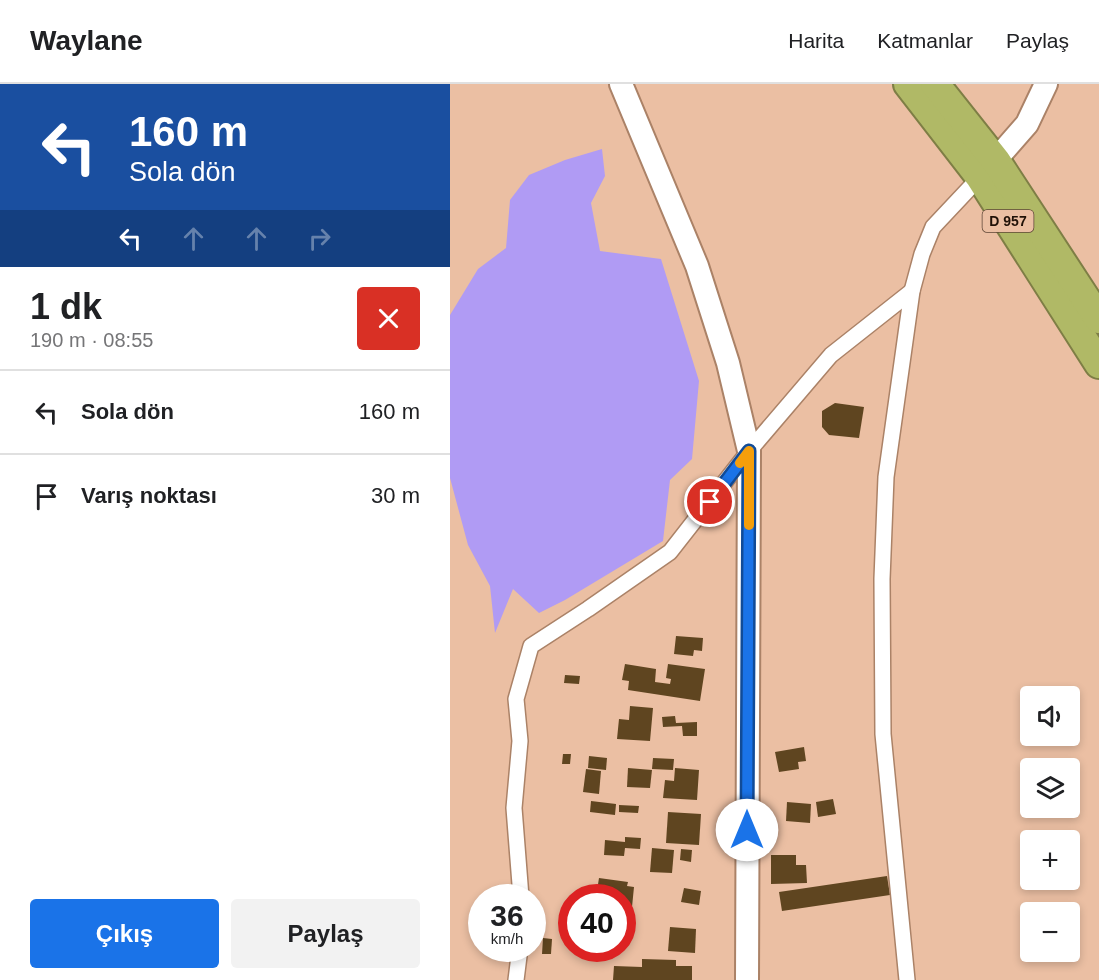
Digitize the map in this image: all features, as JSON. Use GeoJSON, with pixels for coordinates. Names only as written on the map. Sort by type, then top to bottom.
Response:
{"type":"FeatureCollection","features":[{"type":"Feature","properties":{"kind":"highway","name":"D 957"},"geometry":{"type":"LineString","coordinates":[[908,84],[988,169],[1099,319]]}},
{"type":"Feature","properties":{"kind":"highway","name":"D 957"},"geometry":{"type":"LineString","coordinates":[[935,84],[988,169],[1099,364]]}},
{"type":"Feature","properties":{"kind":"street"},"geometry":{"type":"LineString","coordinates":[[621,84],[697,266],[728,363],[749,451],[747,980]]}},
{"type":"Feature","properties":{"kind":"street"},"geometry":{"type":"LineString","coordinates":[[907,980],[883,734],[882,579],[886,477],[912,291],[922,254],[933,227],[1027,124],[1046,84]]}},
{"type":"Feature","properties":{"kind":"street"},"geometry":{"type":"LineString","coordinates":[[519,884],[514,808],[520,741],[516,699],[531,646],[670,552],[749,451],[831,355],[912,291]]}},
{"type":"Feature","properties":{"kind":"street"},"geometry":{"type":"LineString","coordinates":[[516,980],[518,962]]}},
{"type":"Feature","properties":{"kind":"shaded area"},"geometry":{"type":"Polygon","coordinates":[[[602,149],[605,176],[591,203],[600,251],[661,259],[699,381],[692,459],[670,480],[663,541],[565,600],[539,613],[513,589],[495,633],[490,586],[468,545],[450,478],[450,315],[478,269],[506,248],[510,200],[529,175],[565,160],[602,149]]]}},
{"type":"Feature","properties":{"kind":"building"},"geometry":{"type":"Polygon","coordinates":[[[835,403],[864,407],[859,438],[829,435],[822,427],[822,411],[835,403]]]}},
{"type":"Feature","properties":{"kind":"building"},"geometry":{"type":"Polygon","coordinates":[[[676,636],[703,638],[702,651],[694,650],[693,656],[674,654],[676,636]]]}},
{"type":"Feature","properties":{"kind":"building"},"geometry":{"type":"Polygon","coordinates":[[[625,664],[656,669],[655,682],[670,684],[671,679],[666,678],[668,664],[705,669],[700,701],[628,690],[629,681],[622,680],[625,664]]]}},
{"type":"Feature","properties":{"kind":"building"},"geometry":{"type":"Polygon","coordinates":[[[565,675],[580,676],[579,684],[564,683],[565,675]]]}},
{"type":"Feature","properties":{"kind":"building"},"geometry":{"type":"Polygon","coordinates":[[[630,706],[653,708],[650,741],[617,739],[619,719],[629,720],[630,706]]]}},
{"type":"Feature","properties":{"kind":"building"},"geometry":{"type":"Polygon","coordinates":[[[675,716],[676,723],[697,722],[697,736],[683,736],[682,726],[663,727],[662,717],[675,716]]]}},
{"type":"Feature","properties":{"kind":"building"},"geometry":{"type":"Polygon","coordinates":[[[804,747],[806,761],[798,762],[799,769],[779,772],[775,752],[804,747]]]}},
{"type":"Feature","properties":{"kind":"building"},"geometry":{"type":"Polygon","coordinates":[[[563,754],[571,754],[570,764],[562,764],[563,754]]]}},
{"type":"Feature","properties":{"kind":"building"},"geometry":{"type":"Polygon","coordinates":[[[589,756],[607,758],[606,770],[588,768],[589,756]]]}},
{"type":"Feature","properties":{"kind":"building"},"geometry":{"type":"Polygon","coordinates":[[[653,758],[674,759],[673,770],[652,769],[653,758]]]}},
{"type":"Feature","properties":{"kind":"building"},"geometry":{"type":"Polygon","coordinates":[[[628,768],[652,770],[650,788],[627,787],[628,768]]]}},
{"type":"Feature","properties":{"kind":"building"},"geometry":{"type":"Polygon","coordinates":[[[675,768],[699,770],[697,800],[663,798],[665,780],[674,781],[675,768]]]}},
{"type":"Feature","properties":{"kind":"building"},"geometry":{"type":"Polygon","coordinates":[[[586,769],[601,771],[599,794],[583,792],[586,769]]]}},
{"type":"Feature","properties":{"kind":"building"},"geometry":{"type":"Polygon","coordinates":[[[833,799],[836,814],[818,817],[816,802],[833,799]]]}},
{"type":"Feature","properties":{"kind":"building"},"geometry":{"type":"Polygon","coordinates":[[[591,801],[616,804],[615,815],[590,812],[591,801]]]}},
{"type":"Feature","properties":{"kind":"building"},"geometry":{"type":"Polygon","coordinates":[[[787,802],[811,804],[810,823],[786,821],[787,802]]]}},
{"type":"Feature","properties":{"kind":"building"},"geometry":{"type":"Polygon","coordinates":[[[619,805],[639,806],[638,813],[619,812],[619,805]]]}},
{"type":"Feature","properties":{"kind":"building"},"geometry":{"type":"Polygon","coordinates":[[[668,812],[701,814],[699,845],[666,843],[668,812]]]}},
{"type":"Feature","properties":{"kind":"building"},"geometry":{"type":"Polygon","coordinates":[[[625,837],[641,838],[640,849],[625,848],[624,856],[604,855],[605,840],[625,842],[625,837]]]}},
{"type":"Feature","properties":{"kind":"building"},"geometry":{"type":"Polygon","coordinates":[[[652,848],[674,850],[672,873],[650,872],[652,848]]]}},
{"type":"Feature","properties":{"kind":"building"},"geometry":{"type":"Polygon","coordinates":[[[681,849],[692,850],[691,862],[680,860],[681,849]]]}},
{"type":"Feature","properties":{"kind":"building"},"geometry":{"type":"Polygon","coordinates":[[[771,855],[796,855],[796,865],[806,865],[807,883],[771,884],[771,855]]]}},
{"type":"Feature","properties":{"kind":"building"},"geometry":{"type":"Polygon","coordinates":[[[887,876],[890,895],[782,911],[779,892],[887,876]]]}},
{"type":"Feature","properties":{"kind":"building"},"geometry":{"type":"Polygon","coordinates":[[[599,878],[628,882],[628,884],[598,884],[599,878]]]}},
{"type":"Feature","properties":{"kind":"building"},"geometry":{"type":"Polygon","coordinates":[[[684,888],[701,891],[699,905],[681,902],[684,888]]]}},
{"type":"Feature","properties":{"kind":"building"},"geometry":{"type":"Polygon","coordinates":[[[670,927],[696,929],[695,953],[668,951],[670,927]]]}},
{"type":"Feature","properties":{"kind":"building"},"geometry":{"type":"Polygon","coordinates":[[[546,938],[552,939],[551,954],[546,954],[546,938]]]}},
{"type":"Feature","properties":{"kind":"building"},"geometry":{"type":"Polygon","coordinates":[[[642,959],[676,960],[676,966],[692,966],[692,980],[613,980],[614,966],[642,967],[642,959]]]}},
{"type":"Feature","properties":{"kind":"slow traffic"},"geometry":{"type":"LineString","coordinates":[[740,463],[749,451],[749,525]]}},
{"type":"Feature","properties":{"kind":"route"},"geometry":{"type":"LineString","coordinates":[[710,502],[749,451],[747,830]]}}]}
